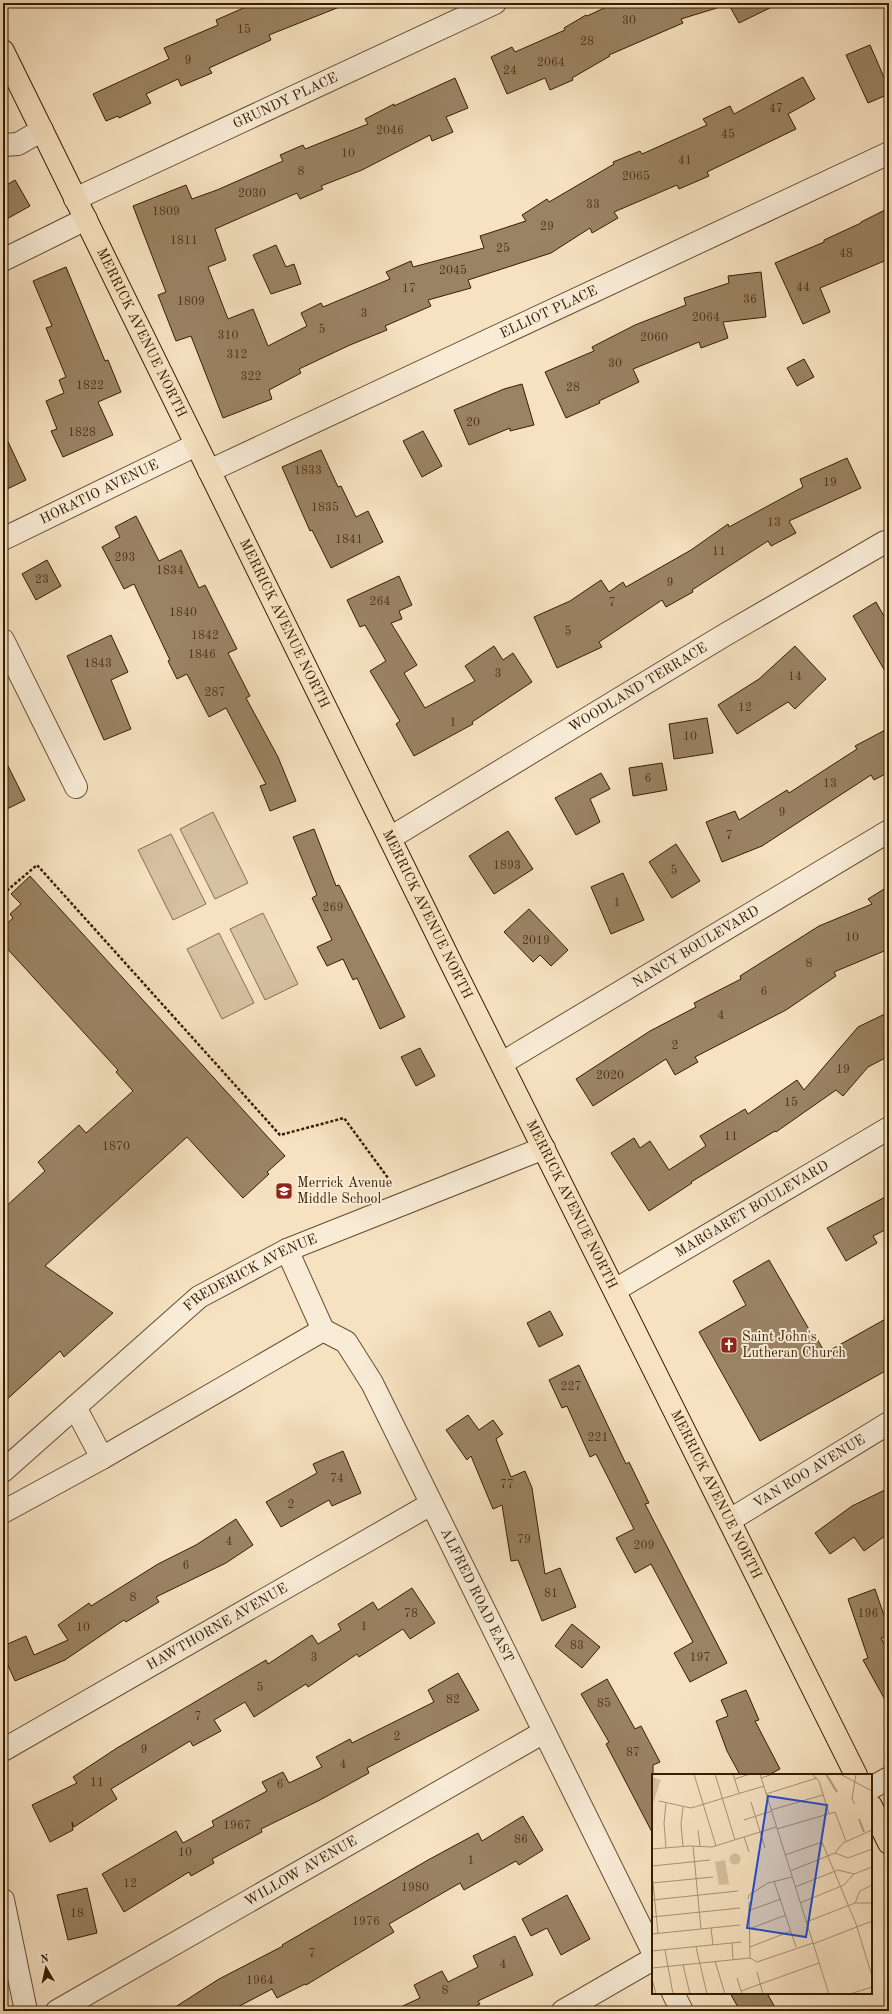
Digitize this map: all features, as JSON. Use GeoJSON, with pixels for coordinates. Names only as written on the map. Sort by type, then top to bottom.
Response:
{"type":"FeatureCollection","features":[{"type":"Feature","properties":{"kind":"main road","name":"MERRICK AVENUE NORTH"},"geometry":{"type":"LineString","coordinates":[[3,51],[390,838],[856,1774]]}},
{"type":"Feature","properties":{"kind":"main road"},"geometry":{"type":"LineString","coordinates":[[872,1808],[889,1843]]}},
{"type":"Feature","properties":{"kind":"street","name":"GRUNDY PLACE"},"geometry":{"type":"LineString","coordinates":[[75,199],[495,3]]}},
{"type":"Feature","properties":{"kind":"street"},"geometry":{"type":"LineString","coordinates":[[3,145],[18,144],[42,130]]}},
{"type":"Feature","properties":{"kind":"street","name":"ELLIOT PLACE"},"geometry":{"type":"LineString","coordinates":[[209,471],[889,153]]}},
{"type":"Feature","properties":{"kind":"street"},"geometry":{"type":"LineString","coordinates":[[3,260],[86,219]]}},
{"type":"Feature","properties":{"kind":"street","name":"HORATIO AVENUE"},"geometry":{"type":"LineString","coordinates":[[3,539],[196,445]]}},
{"type":"Feature","properties":{"kind":"street","name":"WOODLAND TERRACE"},"geometry":{"type":"LineString","coordinates":[[390,838],[723,636],[885,542],[889,544]]}},
{"type":"Feature","properties":{"kind":"street"},"geometry":{"type":"LineString","coordinates":[[3,640],[76,787]]}},
{"type":"Feature","properties":{"kind":"street","name":"NANCY BOULEVARD"},"geometry":{"type":"LineString","coordinates":[[502,1063],[889,831]]}},
{"type":"Feature","properties":{"kind":"street","name":"MARGARET BOULEVARD"},"geometry":{"type":"LineString","coordinates":[[615,1290],[889,1128]]}},
{"type":"Feature","properties":{"kind":"street","name":"FREDERICK AVENUE"},"geometry":{"type":"LineString","coordinates":[[3,1471],[198,1297],[287,1250],[544,1148]]}},
{"type":"Feature","properties":{"kind":"street"},"geometry":{"type":"LineString","coordinates":[[3,1512],[102,1458],[323,1330],[287,1250]]}},
{"type":"Feature","properties":{"kind":"street","name":"ALFRED ROAD EAST"},"geometry":{"type":"LineString","coordinates":[[323,1330],[346,1342],[372,1382],[652,1950]]}},
{"type":"Feature","properties":{"kind":"street"},"geometry":{"type":"LineString","coordinates":[[75,1407],[102,1458]]}},
{"type":"Feature","properties":{"kind":"street","name":"VAN ROO AVENUE"},"geometry":{"type":"LineString","coordinates":[[730,1520],[889,1423]]}},
{"type":"Feature","properties":{"kind":"street","name":"HAWTHORNE AVENUE"},"geometry":{"type":"LineString","coordinates":[[3,1750],[431,1504]]}},
{"type":"Feature","properties":{"kind":"street","name":"WILLOW AVENUE"},"geometry":{"type":"LineString","coordinates":[[58,2011],[544,1732]]}},
{"type":"Feature","properties":{"kind":"street"},"geometry":{"type":"LineString","coordinates":[[872,1787],[889,1778]]}},
{"type":"Feature","properties":{"kind":"street"},"geometry":{"type":"LineString","coordinates":[[3,1900],[26,2011]]}},
{"type":"Feature","properties":{"kind":"street"},"geometry":{"type":"LineString","coordinates":[[563,2011],[652,1960]]}},
{"type":"Feature","properties":{"kind":"street"},"geometry":{"type":"LineString","coordinates":[[674,1994],[682,2011]]}},
{"type":"Feature","properties":{"kind":"path"},"geometry":{"type":"LineString","coordinates":[[3,894],[37,865],[280,1135],[344,1118],[388,1178]]}},
{"type":"Feature","properties":{"kind":"shaded area"},"geometry":{"type":"Polygon","coordinates":[[[213,812],[248,883],[215,899],[180,829],[213,812]]]}},
{"type":"Feature","properties":{"kind":"shaded area"},"geometry":{"type":"Polygon","coordinates":[[[171,834],[206,904],[173,920],[138,850],[171,834]]]}},
{"type":"Feature","properties":{"kind":"shaded area"},"geometry":{"type":"Polygon","coordinates":[[[263,913],[298,984],[265,1000],[230,929],[263,913]]]}},
{"type":"Feature","properties":{"kind":"shaded area"},"geometry":{"type":"Polygon","coordinates":[[[219,933],[254,1003],[222,1019],[187,949],[219,933]]]}},
{"type":"Feature","properties":{"kind":"building"},"geometry":{"type":"Polygon","coordinates":[[[255,3],[347,4],[269,35],[271,40],[209,68],[212,73],[181,86],[178,79],[146,94],[151,103],[119,118],[118,116],[106,121],[93,94],[169,59],[164,48],[218,25],[216,20],[255,3]]]}},
{"type":"Feature","properties":{"kind":"building"},"geometry":{"type":"Polygon","coordinates":[[[615,3],[719,3],[720,7],[681,19],[683,23],[609,55],[610,56],[572,78],[573,80],[550,90],[545,78],[507,94],[491,57],[512,47],[515,52],[565,30],[564,28],[586,15],[587,16],[615,3]]]}},
{"type":"Feature","properties":{"kind":"building"},"geometry":{"type":"Polygon","coordinates":[[[728,3],[780,3],[739,23],[728,3]]]}},
{"type":"Feature","properties":{"kind":"building"},"geometry":{"type":"Polygon","coordinates":[[[870,45],[889,89],[889,94],[868,103],[846,55],[870,45]]]}},
{"type":"Feature","properties":{"kind":"building"},"geometry":{"type":"Polygon","coordinates":[[[803,77],[815,99],[788,114],[796,129],[707,172],[709,176],[679,189],[677,185],[614,212],[618,218],[592,233],[590,228],[551,253],[468,280],[471,288],[428,300],[431,306],[385,326],[387,330],[350,345],[299,369],[301,373],[269,390],[272,399],[223,418],[191,336],[176,341],[158,295],[166,292],[133,206],[186,185],[192,199],[217,190],[283,161],[280,155],[303,145],[305,149],[368,124],[365,119],[394,104],[394,106],[455,78],[468,108],[446,117],[453,132],[432,141],[430,135],[362,170],[321,186],[323,189],[300,199],[297,193],[215,229],[226,260],[208,267],[228,319],[253,309],[268,346],[307,326],[301,313],[321,303],[323,307],[390,279],[386,272],[411,261],[413,267],[484,248],[480,236],[526,221],[522,215],[547,199],[549,202],[614,164],[613,162],[640,151],[642,154],[707,125],[703,119],[730,106],[734,114],[803,77]]]}},
{"type":"Feature","properties":{"kind":"building"},"geometry":{"type":"Polygon","coordinates":[[[15,180],[30,206],[3,221],[3,187],[15,180]]]}},
{"type":"Feature","properties":{"kind":"building"},"geometry":{"type":"Polygon","coordinates":[[[889,208],[889,259],[820,288],[830,312],[803,324],[775,263],[824,242],[824,240],[889,208]]]}},
{"type":"Feature","properties":{"kind":"building"},"geometry":{"type":"Polygon","coordinates":[[[276,245],[286,267],[294,264],[301,284],[271,294],[253,255],[276,245]]]}},
{"type":"Feature","properties":{"kind":"building"},"geometry":{"type":"Polygon","coordinates":[[[66,267],[105,361],[108,360],[121,392],[98,402],[113,435],[63,457],[51,431],[57,429],[46,401],[64,393],[59,380],[66,377],[46,328],[52,326],[33,281],[66,267]]]}},
{"type":"Feature","properties":{"kind":"building"},"geometry":{"type":"Polygon","coordinates":[[[761,272],[766,317],[723,322],[728,338],[701,348],[699,342],[633,369],[639,382],[599,401],[600,403],[566,418],[545,372],[594,351],[592,347],[635,325],[686,305],[684,298],[729,283],[728,276],[761,272]]]}},
{"type":"Feature","properties":{"kind":"building"},"geometry":{"type":"Polygon","coordinates":[[[804,359],[814,377],[797,386],[787,368],[804,359]]]}},
{"type":"Feature","properties":{"kind":"building"},"geometry":{"type":"Polygon","coordinates":[[[522,384],[534,425],[510,431],[510,428],[469,445],[454,410],[504,389],[522,384]]]}},
{"type":"Feature","properties":{"kind":"building"},"geometry":{"type":"Polygon","coordinates":[[[3,431],[26,480],[3,491],[3,431]]]}},
{"type":"Feature","properties":{"kind":"building"},"geometry":{"type":"Polygon","coordinates":[[[423,431],[442,466],[422,477],[403,441],[423,431]]]}},
{"type":"Feature","properties":{"kind":"building"},"geometry":{"type":"Polygon","coordinates":[[[321,450],[338,487],[341,486],[356,517],[368,511],[383,542],[331,568],[312,530],[310,531],[282,467],[321,450]]]}},
{"type":"Feature","properties":{"kind":"building"},"geometry":{"type":"Polygon","coordinates":[[[847,458],[861,488],[789,521],[796,533],[771,546],[768,541],[692,590],[693,592],[666,607],[662,600],[599,642],[602,647],[557,668],[534,617],[570,601],[601,580],[609,592],[623,582],[626,587],[691,550],[728,524],[729,527],[803,487],[800,479],[847,458]]]}},
{"type":"Feature","properties":{"kind":"building"},"geometry":{"type":"Polygon","coordinates":[[[136,516],[159,561],[181,550],[199,588],[205,585],[237,649],[228,653],[250,696],[246,698],[278,757],[296,801],[270,811],[260,786],[266,784],[226,708],[209,717],[187,674],[177,679],[168,661],[170,660],[134,584],[124,589],[102,547],[120,537],[115,527],[136,516]]]}},
{"type":"Feature","properties":{"kind":"building"},"geometry":{"type":"Polygon","coordinates":[[[47,560],[61,586],[36,600],[22,574],[47,560]]]}},
{"type":"Feature","properties":{"kind":"building"},"geometry":{"type":"Polygon","coordinates":[[[399,576],[412,605],[399,611],[402,619],[391,623],[417,665],[404,673],[425,708],[475,681],[465,666],[494,646],[503,660],[513,653],[532,682],[472,722],[473,724],[414,756],[396,724],[400,721],[370,671],[386,661],[365,625],[360,627],[347,600],[399,576]]]}},
{"type":"Feature","properties":{"kind":"building"},"geometry":{"type":"Polygon","coordinates":[[[876,602],[889,625],[889,678],[853,616],[876,602]]]}},
{"type":"Feature","properties":{"kind":"building"},"geometry":{"type":"Polygon","coordinates":[[[111,635],[128,672],[111,680],[131,729],[104,740],[67,656],[111,635]]]}},
{"type":"Feature","properties":{"kind":"building"},"geometry":{"type":"Polygon","coordinates":[[[795,646],[826,679],[795,709],[788,702],[737,734],[718,705],[759,679],[795,646]]]}},
{"type":"Feature","properties":{"kind":"building"},"geometry":{"type":"Polygon","coordinates":[[[707,718],[713,753],[674,759],[669,724],[707,718]]]}},
{"type":"Feature","properties":{"kind":"building"},"geometry":{"type":"Polygon","coordinates":[[[889,728],[889,772],[874,780],[871,775],[762,846],[722,862],[706,822],[735,811],[739,820],[787,790],[789,793],[857,749],[855,746],[889,728]]]}},
{"type":"Feature","properties":{"kind":"building"},"geometry":{"type":"Polygon","coordinates":[[[3,756],[25,800],[3,811],[3,756]]]}},
{"type":"Feature","properties":{"kind":"building"},"geometry":{"type":"Polygon","coordinates":[[[662,763],[667,790],[633,796],[629,768],[662,763]]]}},
{"type":"Feature","properties":{"kind":"building"},"geometry":{"type":"Polygon","coordinates":[[[601,773],[610,789],[590,799],[600,822],[576,835],[555,798],[601,773]]]}},
{"type":"Feature","properties":{"kind":"building"},"geometry":{"type":"Polygon","coordinates":[[[314,829],[336,886],[339,885],[405,1017],[380,1029],[357,978],[353,980],[343,959],[327,966],[317,947],[332,940],[312,898],[317,895],[293,837],[314,829]]]}},
{"type":"Feature","properties":{"kind":"building"},"geometry":{"type":"Polygon","coordinates":[[[508,831],[533,869],[494,894],[469,856],[508,831]]]}},
{"type":"Feature","properties":{"kind":"building"},"geometry":{"type":"Polygon","coordinates":[[[676,844],[700,881],[672,898],[649,862],[676,844]]]}},
{"type":"Feature","properties":{"kind":"building"},"geometry":{"type":"Polygon","coordinates":[[[623,873],[644,920],[611,934],[591,887],[623,873]]]}},
{"type":"Feature","properties":{"kind":"building"},"geometry":{"type":"Polygon","coordinates":[[[30,876],[285,1156],[267,1172],[269,1174],[243,1198],[187,1137],[45,1266],[113,1313],[64,1357],[60,1351],[3,1403],[3,1209],[45,1171],[38,1162],[79,1125],[86,1133],[133,1091],[116,1072],[118,1070],[3,944],[3,927],[13,918],[10,914],[21,904],[11,894],[30,876]]]}},
{"type":"Feature","properties":{"kind":"building"},"geometry":{"type":"Polygon","coordinates":[[[889,886],[889,949],[834,972],[836,976],[786,1010],[695,1057],[698,1062],[675,1075],[666,1059],[593,1106],[576,1079],[650,1031],[696,1007],[694,1003],[741,979],[740,976],[819,926],[872,904],[868,899],[889,886]]]}},
{"type":"Feature","properties":{"kind":"building"},"geometry":{"type":"Polygon","coordinates":[[[529,909],[568,950],[551,966],[540,955],[533,962],[504,932],[529,909]]]}},
{"type":"Feature","properties":{"kind":"building"},"geometry":{"type":"Polygon","coordinates":[[[889,1012],[889,1056],[868,1067],[843,1096],[836,1090],[776,1132],[775,1131],[691,1182],[692,1183],[649,1211],[611,1153],[634,1138],[640,1148],[650,1141],[669,1170],[706,1146],[700,1136],[745,1109],[748,1114],[797,1080],[804,1090],[858,1027],[889,1012]]]}},
{"type":"Feature","properties":{"kind":"building"},"geometry":{"type":"Polygon","coordinates":[[[420,1048],[435,1076],[416,1086],[401,1057],[420,1048]]]}},
{"type":"Feature","properties":{"kind":"building"},"geometry":{"type":"Polygon","coordinates":[[[889,1195],[889,1228],[873,1236],[877,1243],[846,1261],[827,1228],[889,1195]]]}},
{"type":"Feature","properties":{"kind":"building","name":"Saint John's Lutheran Church"},"geometry":{"type":"Polygon","coordinates":[[[769,1260],[814,1338],[816,1337],[825,1353],[889,1317],[889,1369],[760,1441],[699,1332],[746,1305],[733,1281],[769,1260]]]}},
{"type":"Feature","properties":{"kind":"building"},"geometry":{"type":"Polygon","coordinates":[[[550,1311],[563,1335],[539,1347],[527,1323],[550,1311]]]}},
{"type":"Feature","properties":{"kind":"building"},"geometry":{"type":"Polygon","coordinates":[[[579,1365],[626,1464],[629,1462],[649,1503],[645,1504],[727,1663],[690,1682],[674,1653],[693,1642],[651,1564],[635,1573],[616,1538],[634,1529],[596,1454],[590,1457],[567,1406],[562,1408],[549,1380],[579,1365]]]}},
{"type":"Feature","properties":{"kind":"building"},"geometry":{"type":"Polygon","coordinates":[[[468,1415],[479,1430],[493,1420],[503,1434],[496,1439],[511,1477],[525,1471],[532,1488],[545,1574],[560,1568],[576,1607],[542,1621],[518,1560],[511,1561],[502,1505],[493,1509],[471,1456],[467,1460],[446,1430],[468,1415]]]}},
{"type":"Feature","properties":{"kind":"building"},"geometry":{"type":"Polygon","coordinates":[[[343,1451],[361,1493],[332,1506],[329,1500],[281,1527],[266,1502],[317,1473],[313,1464],[343,1451]]]}},
{"type":"Feature","properties":{"kind":"building"},"geometry":{"type":"Polygon","coordinates":[[[889,1488],[889,1533],[864,1551],[854,1537],[830,1554],[815,1533],[852,1506],[889,1488]]]}},
{"type":"Feature","properties":{"kind":"building"},"geometry":{"type":"Polygon","coordinates":[[[236,1519],[253,1545],[226,1563],[156,1597],[159,1602],[126,1622],[124,1620],[65,1660],[15,1681],[3,1654],[3,1646],[26,1636],[34,1655],[68,1640],[58,1625],[89,1603],[91,1606],[158,1564],[196,1545],[236,1519]]]}},
{"type":"Feature","properties":{"kind":"building"},"geometry":{"type":"Polygon","coordinates":[[[412,1588],[435,1623],[410,1639],[403,1629],[359,1657],[357,1654],[308,1687],[306,1684],[254,1717],[245,1702],[214,1720],[221,1731],[193,1746],[190,1741],[111,1789],[117,1799],[74,1827],[72,1822],[73,1830],[50,1842],[32,1805],[77,1783],[73,1777],[117,1748],[266,1660],[268,1664],[312,1635],[318,1644],[341,1630],[338,1624],[373,1602],[378,1610],[412,1588]]]}},
{"type":"Feature","properties":{"kind":"building"},"geometry":{"type":"Polygon","coordinates":[[[875,1589],[889,1630],[889,1636],[881,1638],[889,1652],[889,1707],[863,1660],[868,1658],[848,1599],[875,1589]]]}},
{"type":"Feature","properties":{"kind":"building"},"geometry":{"type":"Polygon","coordinates":[[[572,1624],[600,1647],[582,1668],[555,1646],[572,1624]]]}},
{"type":"Feature","properties":{"kind":"building"},"geometry":{"type":"Polygon","coordinates":[[[458,1673],[479,1710],[367,1768],[369,1773],[320,1800],[261,1829],[262,1832],[212,1859],[214,1863],[191,1876],[189,1872],[124,1912],[102,1874],[176,1831],[183,1843],[214,1826],[212,1821],[267,1791],[262,1782],[283,1772],[289,1783],[322,1767],[316,1757],[350,1739],[352,1743],[434,1702],[428,1690],[458,1673]]]}},
{"type":"Feature","properties":{"kind":"building"},"geometry":{"type":"Polygon","coordinates":[[[607,1679],[635,1729],[641,1726],[660,1762],[653,1765],[652,1832],[606,1744],[609,1742],[581,1694],[607,1679]]]}},
{"type":"Feature","properties":{"kind":"building"},"geometry":{"type":"Polygon","coordinates":[[[746,1690],[759,1720],[755,1721],[780,1769],[770,1774],[739,1774],[727,1751],[716,1721],[728,1716],[721,1700],[746,1690]]]}},
{"type":"Feature","properties":{"kind":"building"},"geometry":{"type":"Polygon","coordinates":[[[523,1816],[543,1850],[519,1865],[516,1861],[464,1890],[460,1883],[389,1924],[394,1932],[306,1985],[305,1984],[277,1998],[272,1989],[230,2011],[169,2011],[219,1979],[283,1946],[282,1945],[428,1860],[478,1833],[482,1841],[523,1816]]]}},
{"type":"Feature","properties":{"kind":"building"},"geometry":{"type":"Polygon","coordinates":[[[87,1888],[97,1933],[68,1940],[57,1895],[87,1888]]]}},
{"type":"Feature","properties":{"kind":"building"},"geometry":{"type":"Polygon","coordinates":[[[567,1895],[590,1939],[561,1955],[547,1928],[531,1936],[522,1919],[567,1895]]]}},
{"type":"Feature","properties":{"kind":"building"},"geometry":{"type":"Polygon","coordinates":[[[515,1936],[533,1975],[478,2001],[480,2004],[466,2011],[392,2011],[420,1998],[414,1985],[442,1971],[448,1982],[478,1967],[473,1956],[515,1936]]]}},
{"type":"Feature","properties":{"kind":"building"},"geometry":{"type":"Polygon","coordinates":[[[731,1994],[768,1994],[777,2011],[740,2011],[731,1994]]]}},
{"type":"Feature","properties":{"kind":"place","name":"Merrick Avenue Middle School"},"geometry":{"type":"Point","coordinates":[284,1191]}},
{"type":"Feature","properties":{"kind":"place","name":"Saint John's Lutheran Church"},"geometry":{"type":"Point","coordinates":[729,1345]}}]}
